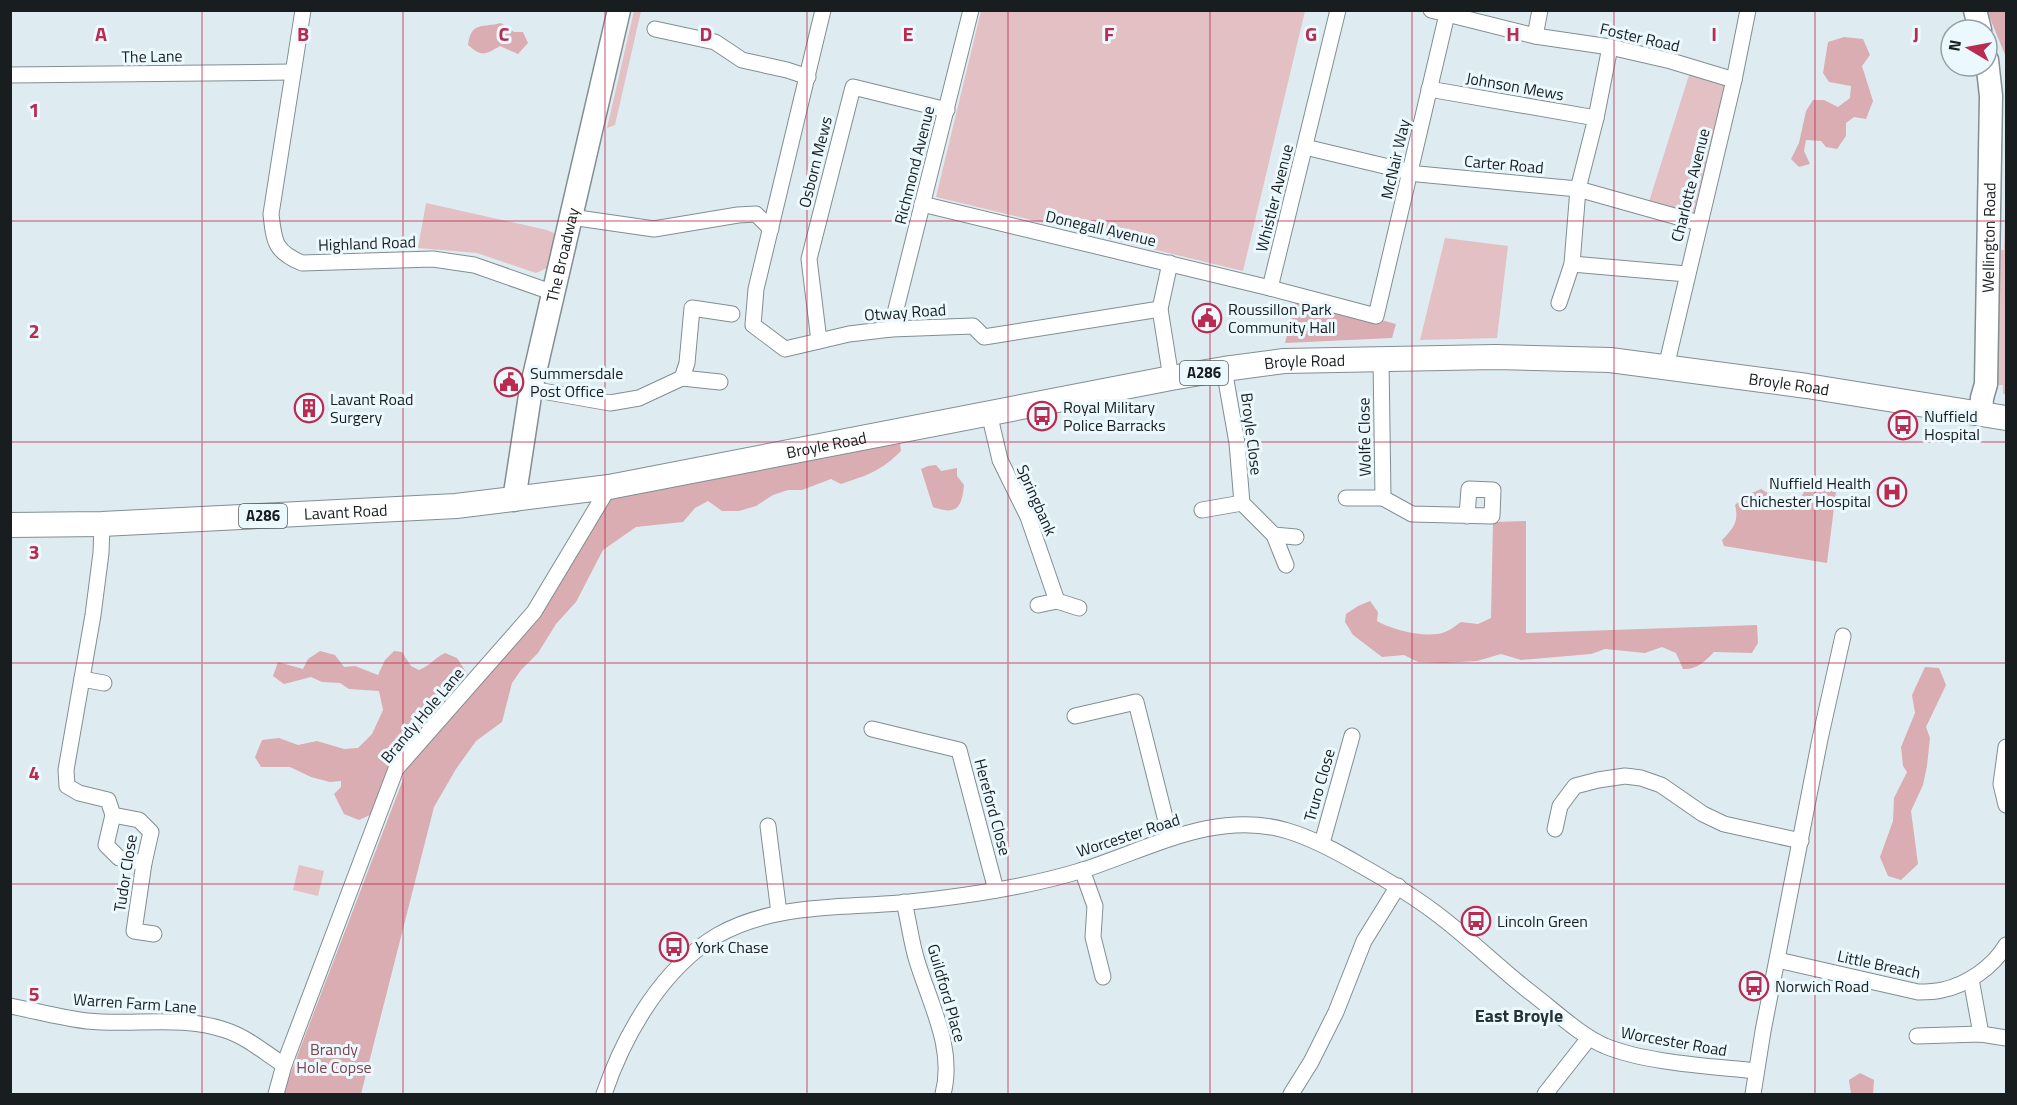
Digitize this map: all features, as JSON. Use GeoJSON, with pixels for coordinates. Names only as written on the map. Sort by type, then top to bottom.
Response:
{"type":"FeatureCollection","features":[{"type":"Feature","properties":{"kind":"main road","name":"Broyle Road"},"geometry":{"type":"LineString","coordinates":[[609,487],[1171,378],[1284,361],[1560,358],[1610,360],[1910,402],[2007,418]]}},
{"type":"Feature","properties":{"kind":"main road","name":"Lavant Road"},"geometry":{"type":"LineString","coordinates":[[10,525],[102,524],[348,513],[456,506],[609,487]]}},
{"type":"Feature","properties":{"kind":"street","name":"Highland Road"},"geometry":{"type":"LineString","coordinates":[[303,10],[271,214],[273,238],[285,256],[302,263],[433,259],[474,265],[554,293]]}},
{"type":"Feature","properties":{"kind":"street","name":"The Broadway"},"geometry":{"type":"LineString","coordinates":[[514,500],[531,389],[620,10]]}},
{"type":"Feature","properties":{"kind":"street","name":"Otway Road"},"geometry":{"type":"LineString","coordinates":[[823,10],[756,289],[753,325],[785,349],[849,334],[891,329],[973,326],[984,337],[1160,309]]}},
{"type":"Feature","properties":{"kind":"street","name":"Richmond Avenue"},"geometry":{"type":"LineString","coordinates":[[891,329],[971,10]]}},
{"type":"Feature","properties":{"kind":"street","name":"Whistler Avenue"},"geometry":{"type":"LineString","coordinates":[[1270,288],[1338,10]]}},
{"type":"Feature","properties":{"kind":"street","name":"Foster Road"},"geometry":{"type":"LineString","coordinates":[[1431,10],[1535,36],[1610,46],[1734,80]]}},
{"type":"Feature","properties":{"kind":"street"},"geometry":{"type":"LineString","coordinates":[[1535,36],[1540,10]]}},
{"type":"Feature","properties":{"kind":"street","name":"Charlotte Avenue"},"geometry":{"type":"LineString","coordinates":[[1666,367],[1734,80],[1745,11]]}},
{"type":"Feature","properties":{"kind":"street","name":"McNair Way"},"geometry":{"type":"LineString","coordinates":[[1270,288],[1376,316],[1448,13]]}},
{"type":"Feature","properties":{"kind":"street"},"geometry":{"type":"LineString","coordinates":[[655,28],[715,42],[742,60],[808,77]]}},
{"type":"Feature","properties":{"kind":"street"},"geometry":{"type":"LineString","coordinates":[[1559,303],[1572,264],[1578,189],[1596,118],[1610,46]]}},
{"type":"Feature","properties":{"kind":"street","name":"The Lane"},"geometry":{"type":"LineString","coordinates":[[10,75],[293,72]]}},
{"type":"Feature","properties":{"kind":"street","name":"Wellington Road"},"geometry":{"type":"LineString","coordinates":[[1981,414],[1986,384],[1991,108],[1988,78]]}},
{"type":"Feature","properties":{"kind":"street","name":"Osborn Mews"},"geometry":{"type":"LineString","coordinates":[[819,341],[809,259],[853,87],[947,110]]}},
{"type":"Feature","properties":{"kind":"street","name":"Johnson Mews"},"geometry":{"type":"LineString","coordinates":[[1429,89],[1596,118]]}},
{"type":"Feature","properties":{"kind":"street","name":"Carter Road"},"geometry":{"type":"LineString","coordinates":[[1305,147],[1411,172],[1578,189],[1699,223]]}},
{"type":"Feature","properties":{"kind":"street","name":"Donegall Avenue"},"geometry":{"type":"LineString","coordinates":[[922,204],[1270,288]]}},
{"type":"Feature","properties":{"kind":"street"},"geometry":{"type":"LineString","coordinates":[[571,217],[654,229],[756,214],[771,229]]}},
{"type":"Feature","properties":{"kind":"street"},"geometry":{"type":"LineString","coordinates":[[1170,263],[1160,309],[1171,378]]}},
{"type":"Feature","properties":{"kind":"street"},"geometry":{"type":"LineString","coordinates":[[1572,264],[1687,274]]}},
{"type":"Feature","properties":{"kind":"street"},"geometry":{"type":"LineString","coordinates":[[682,378],[687,363],[692,308],[732,314]]}},
{"type":"Feature","properties":{"kind":"street","name":"Wolfe Close"},"geometry":{"type":"LineString","coordinates":[[1381,359],[1383,498],[1412,514],[1467,516]]}},
{"type":"Feature","properties":{"kind":"street","name":"Broyle Close"},"geometry":{"type":"LineString","coordinates":[[1224,369],[1237,443],[1242,503]]}},
{"type":"Feature","properties":{"kind":"street"},"geometry":{"type":"LineString","coordinates":[[531,389],[617,403],[639,398],[682,378],[720,382]]}},
{"type":"Feature","properties":{"kind":"street","name":"Springbank"},"geometry":{"type":"LineString","coordinates":[[989,413],[1000,460],[1028,517],[1057,601]]}},
{"type":"Feature","properties":{"kind":"street","name":"Brandy Hole Lane"},"geometry":{"type":"LineString","coordinates":[[276,1095],[284,1065],[396,769],[534,612],[609,487]]}},
{"type":"Feature","properties":{"kind":"street"},"geometry":{"type":"LineString","coordinates":[[1346,498],[1383,498]]}},
{"type":"Feature","properties":{"kind":"street"},"geometry":{"type":"LineString","coordinates":[[1202,510],[1242,503],[1274,535],[1287,565]]}},
{"type":"Feature","properties":{"kind":"street","name":"Tudor Close"},"geometry":{"type":"LineString","coordinates":[[102,524],[101,553],[93,615],[66,770],[68,786],[79,793],[108,800],[113,815],[140,820],[151,832],[134,931],[154,934]]}},
{"type":"Feature","properties":{"kind":"street"},"geometry":{"type":"LineString","coordinates":[[1274,535],[1296,537]]}},
{"type":"Feature","properties":{"kind":"street"},"geometry":{"type":"LineString","coordinates":[[1038,605],[1057,601],[1079,608]]}},
{"type":"Feature","properties":{"kind":"street"},"geometry":{"type":"LineString","coordinates":[[1753,1095],[1843,636]]}},
{"type":"Feature","properties":{"kind":"street"},"geometry":{"type":"LineString","coordinates":[[82,679],[104,683]]}},
{"type":"Feature","properties":{"kind":"street"},"geometry":{"type":"LineString","coordinates":[[1076,716],[1136,702],[1170,837]]}},
{"type":"Feature","properties":{"kind":"street","name":"Hereford Close"},"geometry":{"type":"LineString","coordinates":[[872,729],[959,750],[996,890]]}},
{"type":"Feature","properties":{"kind":"street","name":"Truro Close"},"geometry":{"type":"LineString","coordinates":[[1322,843],[1352,736]]}},
{"type":"Feature","properties":{"kind":"street"},"geometry":{"type":"LineString","coordinates":[[2007,747],[2001,784],[2007,805]]}},
{"type":"Feature","properties":{"kind":"street"},"geometry":{"type":"LineString","coordinates":[[1555,829],[1560,806],[1575,786],[1625,776],[1641,778],[1661,785],[1702,814],[1724,824],[1801,841]]}},
{"type":"Feature","properties":{"kind":"street"},"geometry":{"type":"LineString","coordinates":[[113,815],[106,845],[119,858],[144,863]]}},
{"type":"Feature","properties":{"kind":"street","name":"Worcester Road"},"geometry":{"type":"LineString","coordinates":[[604,1095],[632,1032],[661,988],[693,953],[734,927],[779,913],[904,902],[996,890],[1082,870],[1170,837],[1245,823],[1285,830],[1322,843],[1398,886],[1435,912],[1589,1038],[1634,1055],[1684,1064],[1756,1071]]}},
{"type":"Feature","properties":{"kind":"street"},"geometry":{"type":"LineString","coordinates":[[768,826],[779,913]]}},
{"type":"Feature","properties":{"kind":"street"},"geometry":{"type":"LineString","coordinates":[[1082,870],[1095,906],[1093,937],[1103,976]]}},
{"type":"Feature","properties":{"kind":"street"},"geometry":{"type":"LineString","coordinates":[[1291,1095],[1311,1062],[1336,1012],[1365,941],[1398,886]]}},
{"type":"Feature","properties":{"kind":"street","name":"Guildford Place"},"geometry":{"type":"LineString","coordinates":[[904,902],[916,960],[939,1022],[945,1055],[943,1095]]}},
{"type":"Feature","properties":{"kind":"street","name":"Little Breach"},"geometry":{"type":"LineString","coordinates":[[1778,960],[1918,992],[1942,990],[1971,979],[2000,955],[2007,945]]}},
{"type":"Feature","properties":{"kind":"street"},"geometry":{"type":"LineString","coordinates":[[1971,979],[1981,1034]]}},
{"type":"Feature","properties":{"kind":"street","name":"Warren Farm Lane"},"geometry":{"type":"LineString","coordinates":[[10,1006],[87,1021],[192,1023],[225,1030],[244,1038],[284,1065]]}},
{"type":"Feature","properties":{"kind":"street"},"geometry":{"type":"LineString","coordinates":[[1917,1036],[1981,1034],[2007,1038]]}},
{"type":"Feature","properties":{"kind":"street"},"geometry":{"type":"LineString","coordinates":[[1545,1095],[1589,1038]]}},
{"type":"Feature","properties":{"kind":"shaded area"},"geometry":{"type":"Polygon","coordinates":[[[634,11],[641,11],[615,125],[607,128],[634,11]]]}},
{"type":"Feature","properties":{"kind":"shaded area"},"geometry":{"type":"Polygon","coordinates":[[[981,11],[1305,11],[1243,271],[936,197],[981,11]]]}},
{"type":"Feature","properties":{"kind":"shaded area"},"geometry":{"type":"Polygon","coordinates":[[[1690,72],[1725,84],[1693,217],[1647,208],[1690,72]]]}},
{"type":"Feature","properties":{"kind":"shaded area"},"geometry":{"type":"Polygon","coordinates":[[[2006,184],[2006,394],[2003,394],[2003,385],[1989,385],[1991,250],[2004,250],[2006,184]]]}},
{"type":"Feature","properties":{"kind":"shaded area"},"geometry":{"type":"Polygon","coordinates":[[[426,203],[547,230],[561,236],[554,265],[536,273],[477,253],[418,248],[426,203]]]}},
{"type":"Feature","properties":{"kind":"shaded area"},"geometry":{"type":"Polygon","coordinates":[[[1445,238],[1508,246],[1497,338],[1420,340],[1445,238]]]}},
{"type":"Feature","properties":{"kind":"shaded area"},"geometry":{"type":"Polygon","coordinates":[[[299,865],[324,871],[318,896],[293,890],[299,865]]]}},
{"type":"Feature","properties":{"kind":"green space"},"geometry":{"type":"Polygon","coordinates":[[[1987,11],[2006,11],[2006,57],[1999,40],[1999,18],[1990,18],[1987,11]]]}},
{"type":"Feature","properties":{"kind":"green space"},"geometry":{"type":"Polygon","coordinates":[[[501,23],[514,32],[523,32],[528,43],[518,54],[500,46],[487,53],[480,53],[468,45],[472,32],[478,27],[501,23]]]}},
{"type":"Feature","properties":{"kind":"green space"},"geometry":{"type":"Polygon","coordinates":[[[1844,37],[1863,39],[1870,55],[1862,66],[1873,101],[1866,119],[1854,117],[1846,123],[1846,136],[1837,149],[1826,147],[1821,141],[1806,140],[1804,151],[1810,164],[1799,167],[1791,159],[1799,143],[1806,111],[1813,100],[1824,100],[1838,107],[1850,98],[1851,86],[1829,82],[1823,73],[1828,42],[1844,37]]]}},
{"type":"Feature","properties":{"kind":"green space"},"geometry":{"type":"Polygon","coordinates":[[[1297,297],[1396,324],[1392,338],[1285,343],[1297,297]]]}},
{"type":"Feature","properties":{"kind":"green space","name":"Brandy Hole Copse"},"geometry":{"type":"Polygon","coordinates":[[[899,436],[901,451],[874,472],[859,478],[841,484],[831,479],[802,490],[788,490],[773,495],[756,506],[739,511],[722,511],[708,501],[695,508],[683,522],[636,527],[603,550],[576,602],[556,624],[538,653],[512,683],[502,722],[476,741],[456,769],[434,807],[361,1094],[281,1094],[404,777],[403,769],[537,616],[608,494],[899,436]]]}},
{"type":"Feature","properties":{"kind":"green space"},"geometry":{"type":"Polygon","coordinates":[[[936,465],[941,471],[957,468],[957,476],[964,485],[960,504],[953,510],[933,507],[921,469],[936,465]]]}},
{"type":"Feature","properties":{"kind":"green space"},"geometry":{"type":"Polygon","coordinates":[[[1823,486],[1836,492],[1827,563],[1724,546],[1722,540],[1736,520],[1735,505],[1745,496],[1761,489],[1786,504],[1797,505],[1805,490],[1823,486]]]}},
{"type":"Feature","properties":{"kind":"green space"},"geometry":{"type":"Polygon","coordinates":[[[1526,521],[1526,633],[1757,625],[1758,643],[1752,653],[1714,652],[1700,664],[1688,669],[1683,669],[1676,653],[1662,647],[1645,653],[1605,649],[1591,654],[1521,660],[1501,654],[1477,661],[1418,662],[1404,655],[1382,657],[1353,635],[1345,622],[1346,614],[1370,601],[1378,612],[1377,621],[1392,628],[1420,634],[1438,634],[1461,622],[1478,624],[1491,618],[1493,522],[1526,521]]]}},
{"type":"Feature","properties":{"kind":"green space"},"geometry":{"type":"Polygon","coordinates":[[[320,651],[335,655],[344,667],[355,666],[378,675],[385,660],[394,651],[402,652],[411,666],[419,670],[445,653],[457,658],[468,675],[423,723],[389,765],[370,815],[359,820],[344,814],[334,794],[341,787],[341,781],[330,782],[311,777],[290,767],[261,767],[255,757],[262,740],[279,738],[298,745],[317,741],[344,749],[358,748],[372,734],[383,710],[379,691],[349,689],[340,683],[322,682],[311,677],[284,684],[273,676],[278,662],[303,669],[308,659],[320,651]]]}},
{"type":"Feature","properties":{"kind":"green space"},"geometry":{"type":"Polygon","coordinates":[[[1925,667],[1939,668],[1946,685],[1926,727],[1930,738],[1927,766],[1923,785],[1911,811],[1918,864],[1901,880],[1888,876],[1880,857],[1893,821],[1894,798],[1907,772],[1903,766],[1901,747],[1915,713],[1912,695],[1925,667]]]}},
{"type":"Feature","properties":{"kind":"green space"},"geometry":{"type":"Polygon","coordinates":[[[1860,1073],[1874,1080],[1873,1094],[1851,1094],[1849,1080],[1860,1073]]]}},
{"type":"Feature","properties":{"kind":"place","name":"Roussillon Park Community Hall"},"geometry":{"type":"Point","coordinates":[1207,318]}},
{"type":"Feature","properties":{"kind":"place","name":"Summersdale Post Office"},"geometry":{"type":"Point","coordinates":[509,382]}},
{"type":"Feature","properties":{"kind":"place","name":"Lavant Road Surgery"},"geometry":{"type":"Point","coordinates":[309,408]}},
{"type":"Feature","properties":{"kind":"place","name":"Royal Military Police Barracks"},"geometry":{"type":"Point","coordinates":[1042,416]}},
{"type":"Feature","properties":{"kind":"place","name":"Nuffield Hospital"},"geometry":{"type":"Point","coordinates":[1903,425]}},
{"type":"Feature","properties":{"kind":"place","name":"Nuffield Health Chichester Hospital"},"geometry":{"type":"Point","coordinates":[1892,492]}},
{"type":"Feature","properties":{"kind":"place","name":"Lincoln Green"},"geometry":{"type":"Point","coordinates":[1476,921]}},
{"type":"Feature","properties":{"kind":"place","name":"York Chase"},"geometry":{"type":"Point","coordinates":[674,947]}},
{"type":"Feature","properties":{"kind":"place","name":"Norwich Road"},"geometry":{"type":"Point","coordinates":[1754,986]}},
{"type":"Feature","properties":{"kind":"district","name":"East Broyle"},"geometry":{"type":"Point","coordinates":[1519,1016]}}]}
